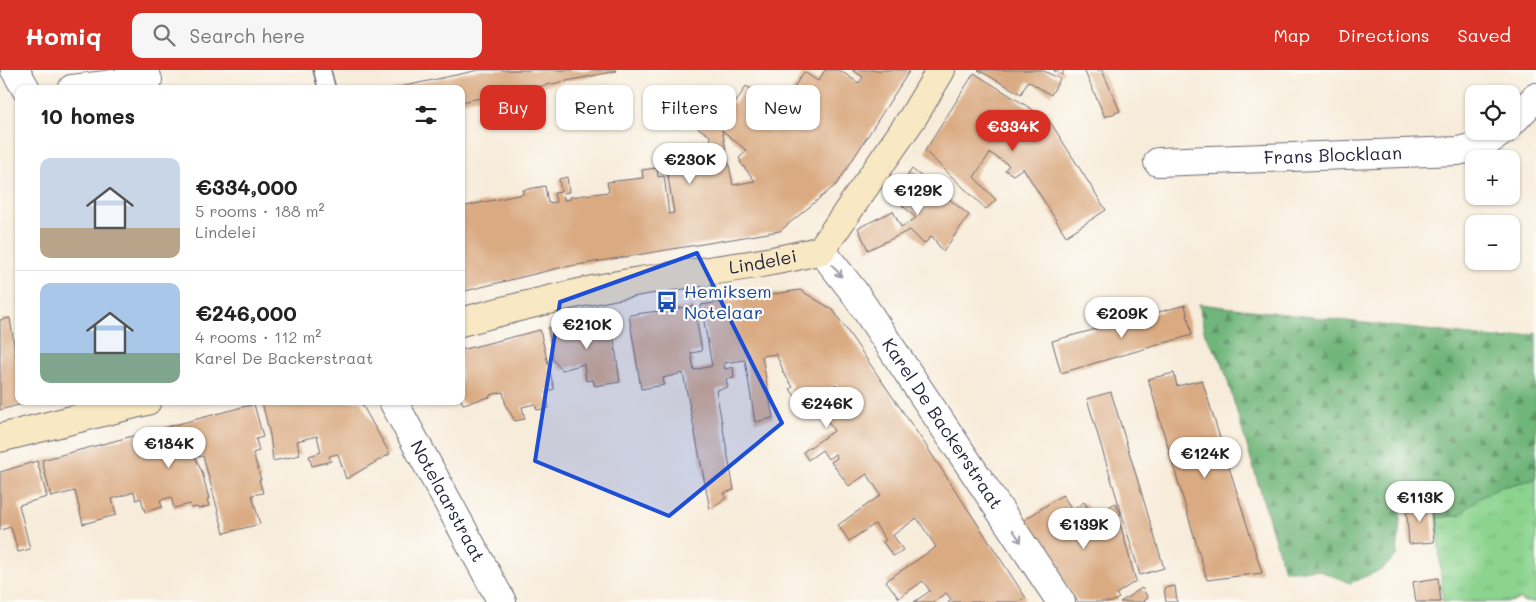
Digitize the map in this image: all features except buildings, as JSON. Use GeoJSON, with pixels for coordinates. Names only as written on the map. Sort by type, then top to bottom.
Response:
{"type":"FeatureCollection","features":[{"type":"Feature","properties":{"kind":"street"},"geometry":{"type":"LineString","coordinates":[[14,70],[23,85]]}},
{"type":"Feature","properties":{"kind":"street","name":"Lindelei"},"geometry":{"type":"LineString","coordinates":[[465,321],[548,299],[638,282],[789,258],[821,250],[913,117],[941,70]]}},
{"type":"Feature","properties":{"kind":"street"},"geometry":{"type":"LineString","coordinates":[[106,85],[148,80]]}},
{"type":"Feature","properties":{"kind":"street"},"geometry":{"type":"LineString","coordinates":[[1520,114],[1536,97]]}},
{"type":"Feature","properties":{"kind":"street","name":"Frans Blocklaan"},"geometry":{"type":"LineString","coordinates":[[1158,162],[1458,151],[1482,145],[1490,140]]}},
{"type":"Feature","properties":{"kind":"street","name":"Karel De Backerstraat"},"geometry":{"type":"LineString","coordinates":[[821,250],[854,292],[1061,602]]}},
{"type":"Feature","properties":{"kind":"street"},"geometry":{"type":"LineString","coordinates":[[0,438],[131,405]]}},
{"type":"Feature","properties":{"kind":"street","name":"Notelaarstraat"},"geometry":{"type":"LineString","coordinates":[[395,405],[502,602]]}},
{"type":"Feature","properties":{"kind":"lane"},"geometry":{"type":"LineString","coordinates":[[322,70],[326,85]]}},
{"type":"Feature","properties":{"kind":"highlighted area"},"geometry":{"type":"Polygon","coordinates":[[[697,253],[782,423],[669,516],[535,461],[560,302],[697,253]]]}},
{"type":"Feature","properties":{"kind":"green space"},"geometry":{"type":"Polygon","coordinates":[[[1199,304],[1504,339],[1536,333],[1536,479],[1501,487],[1477,499],[1460,515],[1437,518],[1434,493],[1402,497],[1397,555],[1383,569],[1350,583],[1318,570],[1284,570],[1222,362],[1205,335],[1199,304]]]}},
{"type":"Feature","properties":{"kind":"green space"},"geometry":{"type":"Polygon","coordinates":[[[1536,479],[1536,602],[1523,602],[1521,599],[1509,602],[1443,602],[1437,518],[1460,515],[1477,499],[1501,487],[1536,479]]]}},
{"type":"Feature","properties":{"kind":"place","name":"Hemiksem Notelaar"},"geometry":{"type":"Point","coordinates":[667,302]}}]}
